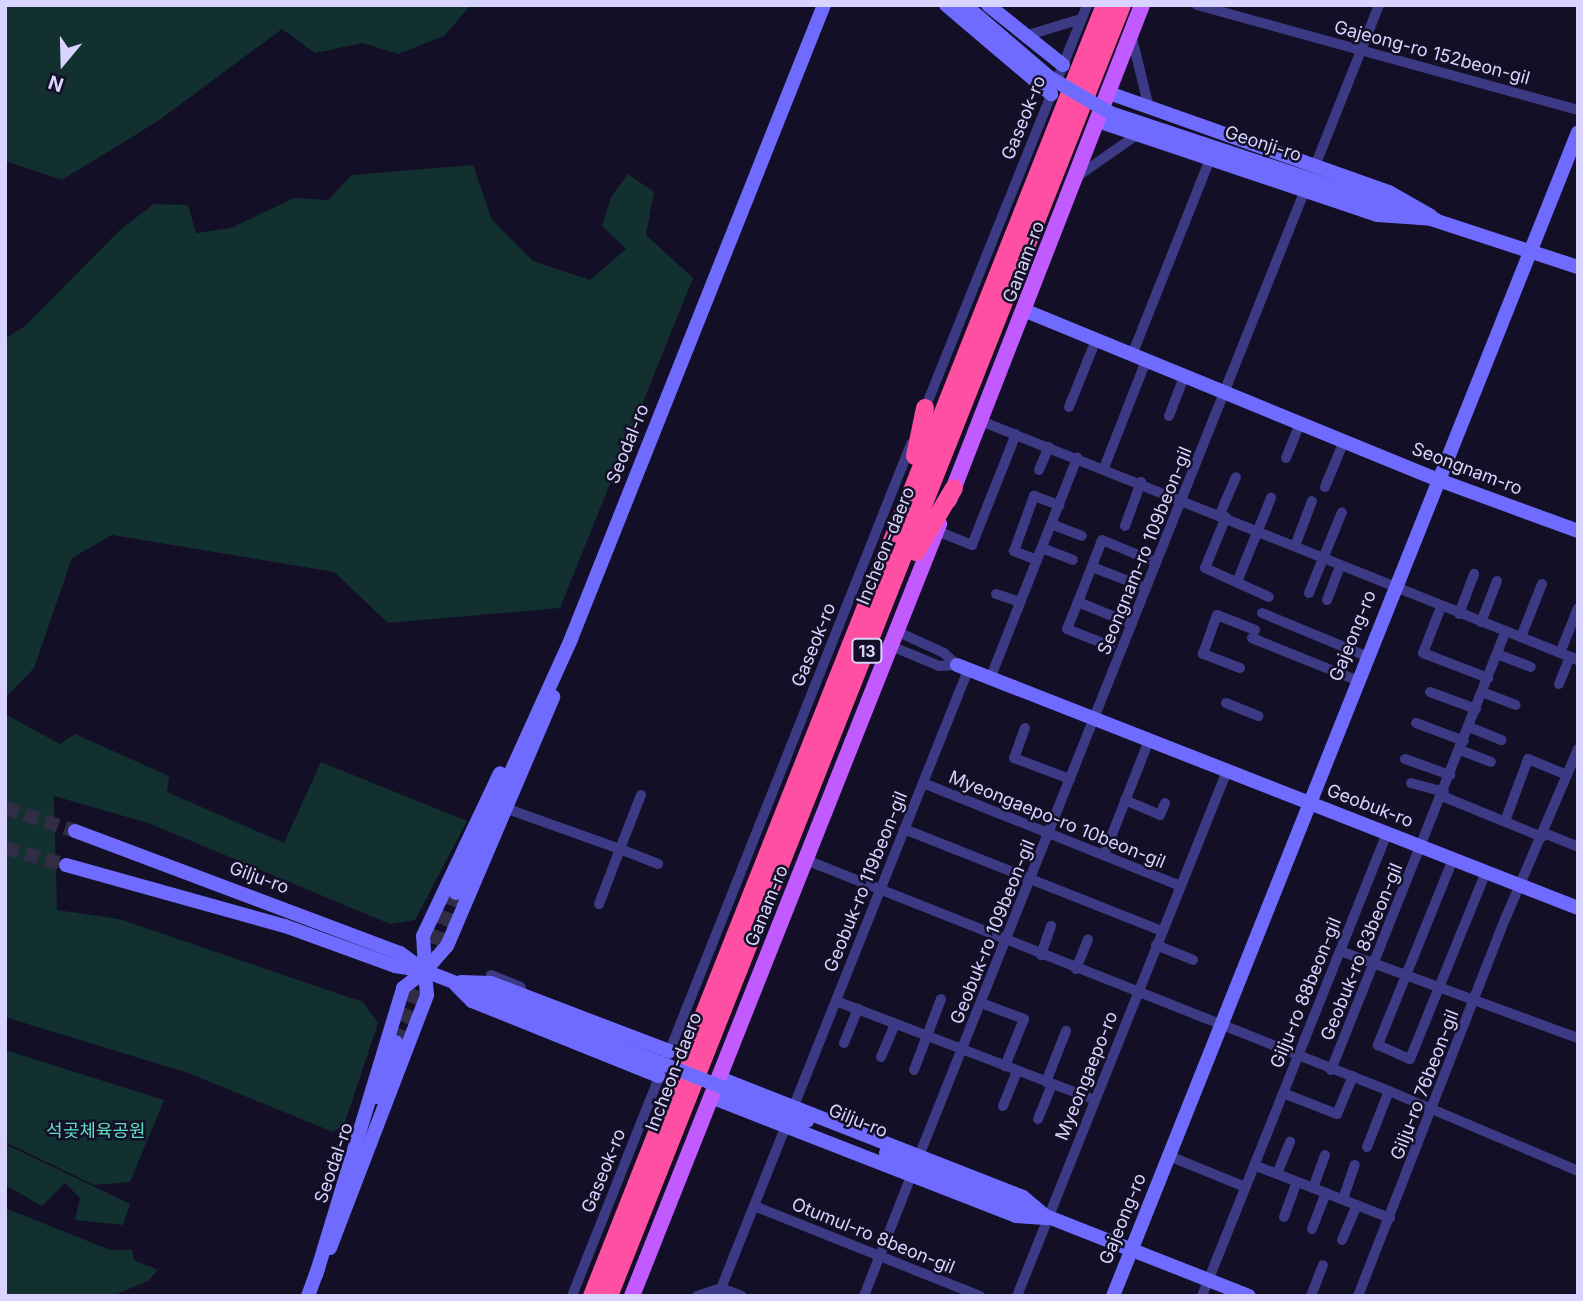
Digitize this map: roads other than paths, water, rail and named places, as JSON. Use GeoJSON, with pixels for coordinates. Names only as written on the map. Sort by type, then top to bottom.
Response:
{"type":"FeatureCollection","features":[{"type":"Feature","properties":{"kind":"highway","name":"Incheon-daero"},"geometry":{"type":"LineString","coordinates":[[592,1296],[898,520],[1105,5]]}},
{"type":"Feature","properties":{"kind":"highway","name":"Incheon-daero"},"geometry":{"type":"LineString","coordinates":[[609,1296],[880,620],[1122,5]]}},
{"type":"Feature","properties":{"kind":"highway"},"geometry":{"type":"LineString","coordinates":[[898,520],[925,408]]}},
{"type":"Feature","properties":{"kind":"highway"},"geometry":{"type":"LineString","coordinates":[[880,620],[954,488]]}},
{"type":"Feature","properties":{"kind":"main road","name":"Ganam-ro"},"geometry":{"type":"LineString","coordinates":[[632,1296],[1026,311],[1142,5]]}},
{"type":"Feature","properties":{"kind":"street","name":"Seodal-ro"},"geometry":{"type":"LineString","coordinates":[[455,893],[571,639],[824,5]]}},
{"type":"Feature","properties":{"kind":"street"},"geometry":{"type":"LineString","coordinates":[[946,5],[1051,94]]}},
{"type":"Feature","properties":{"kind":"street","name":"Geonji-ro"},"geometry":{"type":"LineString","coordinates":[[965,5],[1049,77],[1110,113],[1578,267]]}},
{"type":"Feature","properties":{"kind":"street"},"geometry":{"type":"LineString","coordinates":[[988,5],[1023,37],[1063,65]]}},
{"type":"Feature","properties":{"kind":"street","name":"Gaseok-ro"},"geometry":{"type":"LineString","coordinates":[[572,1296],[1087,5]]}},
{"type":"Feature","properties":{"kind":"street","name":"Gajeong-ro 152beon-gil"},"geometry":{"type":"LineString","coordinates":[[1197,5],[1578,110]]}},
{"type":"Feature","properties":{"kind":"street"},"geometry":{"type":"LineString","coordinates":[[1315,166],[1379,5]]}},
{"type":"Feature","properties":{"kind":"street"},"geometry":{"type":"LineString","coordinates":[[1023,37],[1082,19]]}},
{"type":"Feature","properties":{"kind":"street"},"geometry":{"type":"LineString","coordinates":[[1132,34],[1149,108]]}},
{"type":"Feature","properties":{"kind":"street"},"geometry":{"type":"LineString","coordinates":[[1109,93],[1389,192],[1435,219]]}},
{"type":"Feature","properties":{"kind":"street"},"geometry":{"type":"LineString","coordinates":[[1098,121],[1378,215],[1435,219]]}},
{"type":"Feature","properties":{"kind":"street","name":"Gajeong-ro"},"geometry":{"type":"LineString","coordinates":[[1113,1296],[1392,589],[1578,132]]}},
{"type":"Feature","properties":{"kind":"street"},"geometry":{"type":"LineString","coordinates":[[1078,176],[1138,134]]}},
{"type":"Feature","properties":{"kind":"street"},"geometry":{"type":"LineString","coordinates":[[1132,355],[1210,159]]}},
{"type":"Feature","properties":{"kind":"street","name":"Seongnam-ro 109beon-gil"},"geometry":{"type":"LineString","coordinates":[[1094,719],[1305,190]]}},
{"type":"Feature","properties":{"kind":"street","name":"Seongnam-ro"},"geometry":{"type":"LineString","coordinates":[[1026,311],[1436,479],[1578,531]]}},
{"type":"Feature","properties":{"kind":"street"},"geometry":{"type":"LineString","coordinates":[[1069,407],[1096,340]]}},
{"type":"Feature","properties":{"kind":"street"},"geometry":{"type":"LineString","coordinates":[[1104,468],[1146,361]]}},
{"type":"Feature","properties":{"kind":"street"},"geometry":{"type":"LineString","coordinates":[[1168,416],[1184,377]]}},
{"type":"Feature","properties":{"kind":"street"},"geometry":{"type":"LineString","coordinates":[[981,421],[1182,498],[1392,589],[1569,657]]}},
{"type":"Feature","properties":{"kind":"street"},"geometry":{"type":"LineString","coordinates":[[1286,458],[1300,423]]}},
{"type":"Feature","properties":{"kind":"street"},"geometry":{"type":"LineString","coordinates":[[937,531],[972,545],[1016,434]]}},
{"type":"Feature","properties":{"kind":"street"},"geometry":{"type":"LineString","coordinates":[[1325,488],[1344,441]]}},
{"type":"Feature","properties":{"kind":"street"},"geometry":{"type":"LineString","coordinates":[[1039,470],[1049,447]]}},
{"type":"Feature","properties":{"kind":"street"},"geometry":{"type":"LineString","coordinates":[[990,679],[1077,458]]}},
{"type":"Feature","properties":{"kind":"street"},"geometry":{"type":"LineString","coordinates":[[1236,477],[1205,568],[1269,597]]}},
{"type":"Feature","properties":{"kind":"street"},"geometry":{"type":"LineString","coordinates":[[1125,526],[1141,482]]}},
{"type":"Feature","properties":{"kind":"street"},"geometry":{"type":"LineString","coordinates":[[1037,560],[1014,551],[1034,496],[1059,505]]}},
{"type":"Feature","properties":{"kind":"street"},"geometry":{"type":"LineString","coordinates":[[1237,582],[1271,498]]}},
{"type":"Feature","properties":{"kind":"street"},"geometry":{"type":"LineString","coordinates":[[1295,546],[1312,501]]}},
{"type":"Feature","properties":{"kind":"street"},"geometry":{"type":"LineString","coordinates":[[1309,593],[1342,512]]}},
{"type":"Feature","properties":{"kind":"street"},"geometry":{"type":"LineString","coordinates":[[1051,524],[1082,536]]}},
{"type":"Feature","properties":{"kind":"street"},"geometry":{"type":"LineString","coordinates":[[1110,646],[1067,629],[1102,540],[1150,560]]}},
{"type":"Feature","properties":{"kind":"street"},"geometry":{"type":"LineString","coordinates":[[1042,548],[1073,560]]}},
{"type":"Feature","properties":{"kind":"street"},"geometry":{"type":"LineString","coordinates":[[1327,600],[1340,566]]}},
{"type":"Feature","properties":{"kind":"street"},"geometry":{"type":"LineString","coordinates":[[1092,567],[1139,585]]}},
{"type":"Feature","properties":{"kind":"street"},"geometry":{"type":"LineString","coordinates":[[1459,614],[1474,573]]}},
{"type":"Feature","properties":{"kind":"street"},"geometry":{"type":"LineString","coordinates":[[1481,622],[1497,582]]}},
{"type":"Feature","properties":{"kind":"street"},"geometry":{"type":"LineString","coordinates":[[1521,637],[1542,584]]}},
{"type":"Feature","properties":{"kind":"street"},"geometry":{"type":"LineString","coordinates":[[996,594],[1020,602]]}},
{"type":"Feature","properties":{"kind":"street"},"geometry":{"type":"LineString","coordinates":[[1078,602],[1132,624]]}},
{"type":"Feature","properties":{"kind":"street"},"geometry":{"type":"LineString","coordinates":[[1441,607],[1423,653],[1488,678]]}},
{"type":"Feature","properties":{"kind":"street"},"geometry":{"type":"LineString","coordinates":[[1559,684],[1569,657],[1578,608]]}},
{"type":"Feature","properties":{"kind":"street"},"geometry":{"type":"LineString","coordinates":[[1262,613],[1366,656]]}},
{"type":"Feature","properties":{"kind":"street"},"geometry":{"type":"LineString","coordinates":[[1240,668],[1203,654],[1217,615],[1356,680]]}},
{"type":"Feature","properties":{"kind":"street","name":"Geobuk-ro 83beon-gil"},"geometry":{"type":"LineString","coordinates":[[1331,1070],[1422,847],[1505,632]]}},
{"type":"Feature","properties":{"kind":"street"},"geometry":{"type":"LineString","coordinates":[[893,638],[939,666],[962,667]]}},
{"type":"Feature","properties":{"kind":"street"},"geometry":{"type":"LineString","coordinates":[[893,638],[944,653],[962,667]]}},
{"type":"Feature","properties":{"kind":"street"},"geometry":{"type":"LineString","coordinates":[[397,1042],[427,995],[423,936],[455,893],[505,808],[543,727],[571,639]]}},
{"type":"Feature","properties":{"kind":"street"},"geometry":{"type":"LineString","coordinates":[[1497,654],[1531,667]]}},
{"type":"Feature","properties":{"kind":"street","name":"Geobuk-ro"},"geometry":{"type":"LineString","coordinates":[[962,667],[1578,908]]}},
{"type":"Feature","properties":{"kind":"street","name":"Geobuk-ro 119beon-gil"},"geometry":{"type":"LineString","coordinates":[[720,1292],[878,890],[923,783],[962,667]]}},
{"type":"Feature","properties":{"kind":"street"},"geometry":{"type":"LineString","coordinates":[[1430,692],[1476,709]]}},
{"type":"Feature","properties":{"kind":"street"},"geometry":{"type":"LineString","coordinates":[[1482,692],[1516,705]]}},
{"type":"Feature","properties":{"kind":"street"},"geometry":{"type":"LineString","coordinates":[[1226,703],[1258,716]]}},
{"type":"Feature","properties":{"kind":"street","name":"Geobuk-ro 109beon-gil"},"geometry":{"type":"LineString","coordinates":[[919,1156],[1094,719]]}},
{"type":"Feature","properties":{"kind":"street"},"geometry":{"type":"LineString","coordinates":[[1416,723],[1491,762]]}},
{"type":"Feature","properties":{"kind":"street"},"geometry":{"type":"LineString","coordinates":[[1469,727],[1502,740]]}},
{"type":"Feature","properties":{"kind":"street"},"geometry":{"type":"LineString","coordinates":[[1025,728],[1014,758],[1070,779]]}},
{"type":"Feature","properties":{"kind":"street"},"geometry":{"type":"LineString","coordinates":[[1104,855],[1149,740]]}},
{"type":"Feature","properties":{"kind":"street","name":"Gilju-ro 76beon-gil"},"geometry":{"type":"LineString","coordinates":[[1358,1296],[1475,998],[1567,775],[1575,764],[1578,749]]}},
{"type":"Feature","properties":{"kind":"street"},"geometry":{"type":"LineString","coordinates":[[1405,759],[1450,775]]}},
{"type":"Feature","properties":{"kind":"street"},"geometry":{"type":"LineString","coordinates":[[1505,821],[1528,759],[1567,775]]}},
{"type":"Feature","properties":{"kind":"street","name":"Myeongaepo-ro"},"geometry":{"type":"LineString","coordinates":[[1017,1296],[1227,771]]}},
{"type":"Feature","properties":{"kind":"street","name":"Myeongaepo-ro 10beon-gil"},"geometry":{"type":"LineString","coordinates":[[923,783],[1180,886]]}},
{"type":"Feature","properties":{"kind":"street"},"geometry":{"type":"LineString","coordinates":[[1412,783],[1505,821],[1577,846]]}},
{"type":"Feature","properties":{"kind":"street"},"geometry":{"type":"LineString","coordinates":[[599,904],[641,795]]}},
{"type":"Feature","properties":{"kind":"street"},"geometry":{"type":"LineString","coordinates":[[1125,800],[1160,815],[1164,803]]}},
{"type":"Feature","properties":{"kind":"street"},"geometry":{"type":"LineString","coordinates":[[505,808],[659,864]]}},
{"type":"Feature","properties":{"kind":"street"},"geometry":{"type":"LineString","coordinates":[[904,829],[1162,932]]}},
{"type":"Feature","properties":{"kind":"street","name":"Gilju-ro"},"geometry":{"type":"LineString","coordinates":[[75,831],[400,953],[425,971]]}},
{"type":"Feature","properties":{"kind":"street","name":"Gilju-ro 88beon-gil"},"geometry":{"type":"LineString","coordinates":[[1202,1296],[1387,833]]}},
{"type":"Feature","properties":{"kind":"street"},"geometry":{"type":"LineString","coordinates":[[1452,859],[1378,1045],[1410,1059],[1486,872]]}},
{"type":"Feature","properties":{"kind":"street"},"geometry":{"type":"LineString","coordinates":[[806,860],[1076,970],[1331,1070],[1353,1076],[1578,1171]]}},
{"type":"Feature","properties":{"kind":"street","name":"Gilju-ro"},"geometry":{"type":"LineString","coordinates":[[66,865],[285,926],[395,966],[425,971],[1131,1252],[1249,1296]]}},
{"type":"Feature","properties":{"kind":"street"},"geometry":{"type":"LineString","coordinates":[[397,1042],[403,988],[425,971],[447,946],[455,893]]}},
{"type":"Feature","properties":{"kind":"street"},"geometry":{"type":"LineString","coordinates":[[1041,955],[1051,926]]}},
{"type":"Feature","properties":{"kind":"street"},"geometry":{"type":"LineString","coordinates":[[1076,970],[1088,939]]}},
{"type":"Feature","properties":{"kind":"street"},"geometry":{"type":"LineString","coordinates":[[1156,946],[1193,960]]}},
{"type":"Feature","properties":{"kind":"street"},"geometry":{"type":"LineString","coordinates":[[1340,951],[1440,989],[1475,998],[1578,1038]]}},
{"type":"Feature","properties":{"kind":"street"},"geometry":{"type":"LineString","coordinates":[[491,975],[670,1048]]}},
{"type":"Feature","properties":{"kind":"street","name":"Gilju-ro"},"geometry":{"type":"LineString","coordinates":[[452,982],[491,983],[670,1048]]}},
{"type":"Feature","properties":{"kind":"street","name":"Gilju-ro"},"geometry":{"type":"LineString","coordinates":[[452,982],[472,1001],[659,1076]]}},
{"type":"Feature","properties":{"kind":"street"},"geometry":{"type":"LineString","coordinates":[[914,1070],[941,999]]}},
{"type":"Feature","properties":{"kind":"street"},"geometry":{"type":"LineString","coordinates":[[836,1001],[1095,1100]]}},
{"type":"Feature","properties":{"kind":"street"},"geometry":{"type":"LineString","coordinates":[[981,1003],[1024,1019],[1005,1066]]}},
{"type":"Feature","properties":{"kind":"street"},"geometry":{"type":"LineString","coordinates":[[844,1043],[858,1009]]}},
{"type":"Feature","properties":{"kind":"street"},"geometry":{"type":"LineString","coordinates":[[881,1057],[895,1024]]}},
{"type":"Feature","properties":{"kind":"street"},"geometry":{"type":"LineString","coordinates":[[1038,1119],[1066,1031]]}},
{"type":"Feature","properties":{"kind":"street","name":"Seodal-ro"},"geometry":{"type":"LineString","coordinates":[[308,1296],[397,1042]]}},
{"type":"Feature","properties":{"kind":"street"},"geometry":{"type":"LineString","coordinates":[[1003,1106],[1017,1071]]}},
{"type":"Feature","properties":{"kind":"street"},"geometry":{"type":"LineString","coordinates":[[1283,1093],[1337,1114],[1353,1076]]}},
{"type":"Feature","properties":{"kind":"street"},"geometry":{"type":"LineString","coordinates":[[719,1078],[1023,1197],[1048,1218]]}},
{"type":"Feature","properties":{"kind":"street"},"geometry":{"type":"LineString","coordinates":[[1367,1147],[1390,1091]]}},
{"type":"Feature","properties":{"kind":"street"},"geometry":{"type":"LineString","coordinates":[[711,1097],[1016,1216],[1048,1218]]}},
{"type":"Feature","properties":{"kind":"street"},"geometry":{"type":"LineString","coordinates":[[1277,1174],[1290,1140]]}},
{"type":"Feature","properties":{"kind":"street"},"geometry":{"type":"LineString","coordinates":[[1313,1188],[1325,1155]]}},
{"type":"Feature","properties":{"kind":"street"},"geometry":{"type":"LineString","coordinates":[[1168,1156],[1245,1187]]}},
{"type":"Feature","properties":{"kind":"street"},"geometry":{"type":"LineString","coordinates":[[1254,1165],[1390,1217]]}},
{"type":"Feature","properties":{"kind":"street"},"geometry":{"type":"LineString","coordinates":[[1343,1199],[1355,1165]]}},
{"type":"Feature","properties":{"kind":"street"},"geometry":{"type":"LineString","coordinates":[[864,1296],[911,1176]]}},
{"type":"Feature","properties":{"kind":"street"},"geometry":{"type":"LineString","coordinates":[[1284,1217],[1297,1182]]}},
{"type":"Feature","properties":{"kind":"street"},"geometry":{"type":"LineString","coordinates":[[1312,1229],[1326,1193]]}},
{"type":"Feature","properties":{"kind":"street"},"geometry":{"type":"LineString","coordinates":[[1342,1240],[1357,1205]]}},
{"type":"Feature","properties":{"kind":"street","name":"Otumul-ro 8beon-gil"},"geometry":{"type":"LineString","coordinates":[[754,1206],[980,1296]]}},
{"type":"Feature","properties":{"kind":"street"},"geometry":{"type":"LineString","coordinates":[[1311,1296],[1323,1265]]}},
{"type":"Feature","properties":{"kind":"street"},"geometry":{"type":"LineString","coordinates":[[696,1296],[720,1292],[742,1296]]}},
{"type":"Feature","properties":{"kind":"tunnel"},"geometry":{"type":"LineString","coordinates":[[5,808],[75,831]]}},
{"type":"Feature","properties":{"kind":"tunnel"},"geometry":{"type":"LineString","coordinates":[[5,848],[66,865]]}},
{"type":"Feature","properties":{"kind":"tunnel"},"geometry":{"type":"LineString","coordinates":[[396,1042],[456,893]]}},
{"type":"Feature","properties":{"kind":"park label","name":"석곶체육공원"},"geometry":{"type":"Point","coordinates":[96,1131]}}]}
